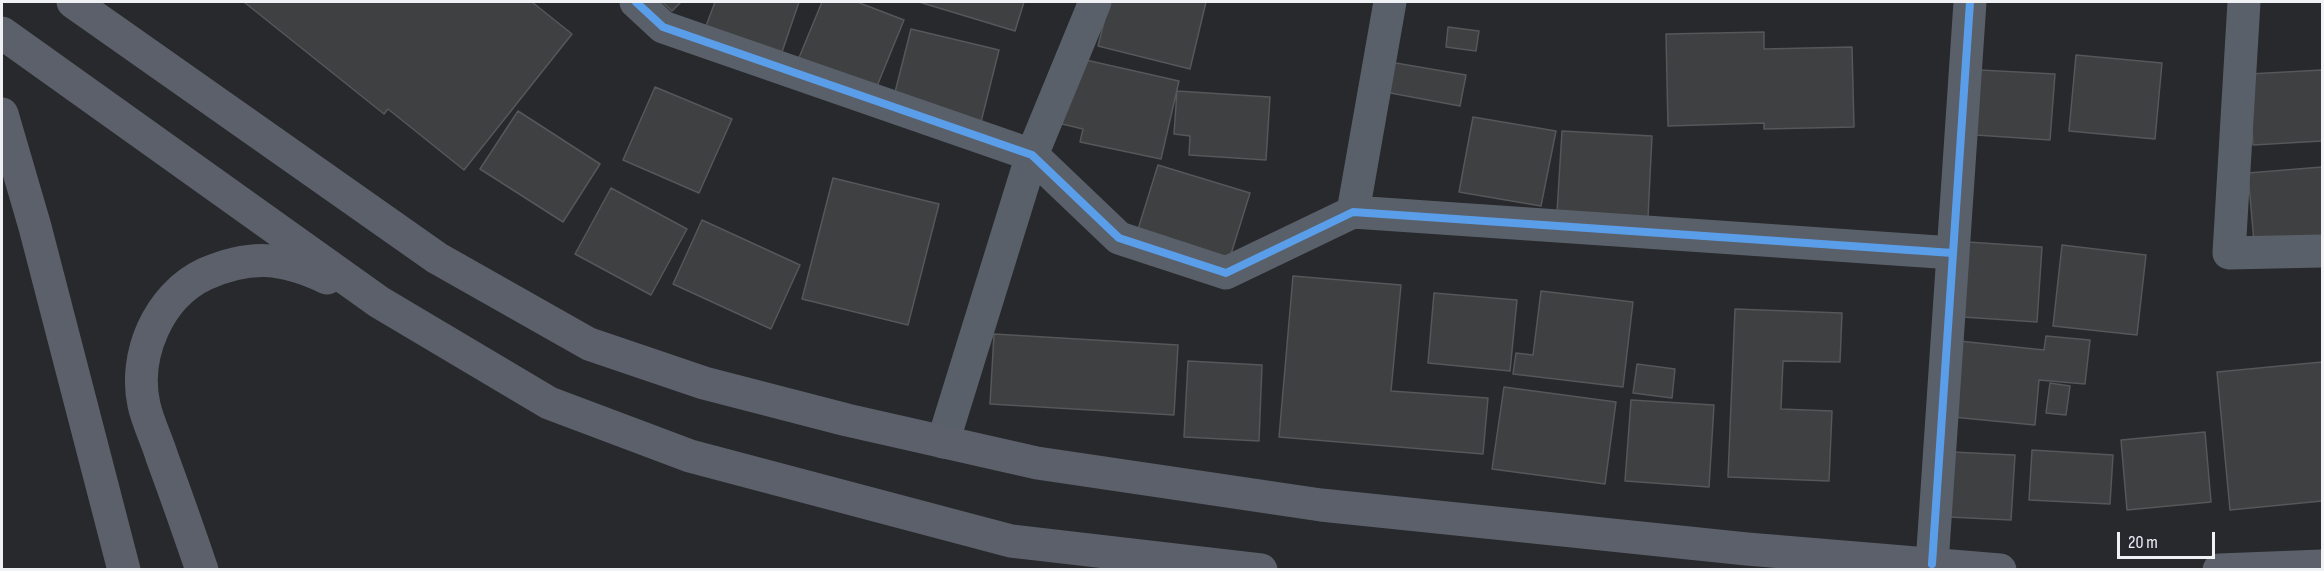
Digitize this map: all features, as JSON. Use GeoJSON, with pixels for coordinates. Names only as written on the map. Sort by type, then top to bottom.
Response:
{"type":"FeatureCollection","features":[{"type":"Feature","properties":{"kind":"main road"},"geometry":{"type":"LineString","coordinates":[[73,2],[437,258],[589,344],[704,383],[847,420],[1037,463],[1321,505],[1747,549],[2000,570]]}},
{"type":"Feature","properties":{"kind":"main road"},"geometry":{"type":"LineString","coordinates":[[2,33],[379,302],[549,403],[690,456],[1011,541],[1261,570]]}},
{"type":"Feature","properties":{"kind":"main road"},"geometry":{"type":"LineString","coordinates":[[2,114],[35,227],[124,570]]}},
{"type":"Feature","properties":{"kind":"main road"},"geometry":{"type":"LineString","coordinates":[[202,570],[144,405],[142,368],[147,345],[150,333],[169,303],[196,279],[229,264],[267,259],[303,267],[379,302]]}},
{"type":"Feature","properties":{"kind":"main road"},"geometry":{"type":"LineString","coordinates":[[2219,570],[2322,566]]}},
{"type":"Feature","properties":{"kind":"street"},"geometry":{"type":"LineString","coordinates":[[636,2],[663,27],[1032,155],[1119,238],[1226,273],[1353,212],[1953,253]]}},
{"type":"Feature","properties":{"kind":"street"},"geometry":{"type":"LineString","coordinates":[[943,442],[1032,155],[1095,2]]}},
{"type":"Feature","properties":{"kind":"street"},"geometry":{"type":"LineString","coordinates":[[1353,212],[1390,2]]}},
{"type":"Feature","properties":{"kind":"street"},"geometry":{"type":"LineString","coordinates":[[1932,564],[1970,2]]}},
{"type":"Feature","properties":{"kind":"street"},"geometry":{"type":"LineString","coordinates":[[2244,2],[2229,253],[2322,250]]}},
{"type":"Feature","properties":{"kind":"building"},"geometry":{"type":"Polygon","coordinates":[[[244,2],[532,2],[572,34],[464,170],[388,109],[384,114],[244,2]]]}},
{"type":"Feature","properties":{"kind":"building"},"geometry":{"type":"Polygon","coordinates":[[[662,2],[681,2],[672,11],[662,2]]]}},
{"type":"Feature","properties":{"kind":"building"},"geometry":{"type":"Polygon","coordinates":[[[715,2],[799,2],[782,52],[706,26],[715,2]]]}},
{"type":"Feature","properties":{"kind":"building"},"geometry":{"type":"Polygon","coordinates":[[[822,2],[857,2],[904,20],[875,91],[798,60],[822,2]]]}},
{"type":"Feature","properties":{"kind":"building"},"geometry":{"type":"Polygon","coordinates":[[[919,2],[1024,2],[1015,31],[919,2]]]}},
{"type":"Feature","properties":{"kind":"building"},"geometry":{"type":"Polygon","coordinates":[[[1109,2],[1206,2],[1190,69],[1098,46],[1109,2]]]}},
{"type":"Feature","properties":{"kind":"building"},"geometry":{"type":"Polygon","coordinates":[[[1448,27],[1479,31],[1476,51],[1446,47],[1448,27]]]}},
{"type":"Feature","properties":{"kind":"building"},"geometry":{"type":"Polygon","coordinates":[[[911,29],[999,50],[981,122],[893,100],[911,29]]]}},
{"type":"Feature","properties":{"kind":"building"},"geometry":{"type":"Polygon","coordinates":[[[1764,32],[1764,49],[1852,47],[1854,127],[1764,129],[1764,123],[1668,126],[1666,34],[1764,32]]]}},
{"type":"Feature","properties":{"kind":"building"},"geometry":{"type":"Polygon","coordinates":[[[2076,55],[2162,63],[2155,139],[2069,131],[2076,55]]]}},
{"type":"Feature","properties":{"kind":"building"},"geometry":{"type":"Polygon","coordinates":[[[1077,58],[1179,81],[1161,159],[1080,142],[1083,129],[1062,124],[1077,58]]]}},
{"type":"Feature","properties":{"kind":"building"},"geometry":{"type":"Polygon","coordinates":[[[1390,62],[1466,75],[1460,106],[1385,92],[1390,62]]]}},
{"type":"Feature","properties":{"kind":"building"},"geometry":{"type":"Polygon","coordinates":[[[1980,70],[2055,74],[2050,140],[1976,135],[1980,70]]]}},
{"type":"Feature","properties":{"kind":"building"},"geometry":{"type":"Polygon","coordinates":[[[2322,70],[2322,141],[2253,145],[2249,74],[2322,70]]]}},
{"type":"Feature","properties":{"kind":"building"},"geometry":{"type":"Polygon","coordinates":[[[655,87],[732,119],[699,193],[623,160],[655,87]]]}},
{"type":"Feature","properties":{"kind":"building"},"geometry":{"type":"Polygon","coordinates":[[[1177,91],[1270,97],[1266,160],[1189,155],[1190,136],[1174,134],[1177,91]]]}},
{"type":"Feature","properties":{"kind":"building"},"geometry":{"type":"Polygon","coordinates":[[[518,111],[600,164],[563,222],[480,169],[518,111]]]}},
{"type":"Feature","properties":{"kind":"building"},"geometry":{"type":"Polygon","coordinates":[[[1473,117],[1556,131],[1541,206],[1459,192],[1473,117]]]}},
{"type":"Feature","properties":{"kind":"building"},"geometry":{"type":"Polygon","coordinates":[[[1562,131],[1652,136],[1648,217],[1557,212],[1562,131]]]}},
{"type":"Feature","properties":{"kind":"building"},"geometry":{"type":"Polygon","coordinates":[[[1158,165],[1250,193],[1227,267],[1135,239],[1158,165]]]}},
{"type":"Feature","properties":{"kind":"building"},"geometry":{"type":"Polygon","coordinates":[[[2322,167],[2322,237],[2254,242],[2248,173],[2322,167]]]}},
{"type":"Feature","properties":{"kind":"building"},"geometry":{"type":"Polygon","coordinates":[[[833,178],[939,204],[908,325],[802,299],[833,178]]]}},
{"type":"Feature","properties":{"kind":"building"},"geometry":{"type":"Polygon","coordinates":[[[611,188],[687,229],[651,295],[575,254],[611,188]]]}},
{"type":"Feature","properties":{"kind":"building"},"geometry":{"type":"Polygon","coordinates":[[[702,220],[800,265],[771,329],[673,284],[702,220]]]}},
{"type":"Feature","properties":{"kind":"building"},"geometry":{"type":"Polygon","coordinates":[[[1968,242],[2042,247],[2037,322],[1963,317],[1968,242]]]}},
{"type":"Feature","properties":{"kind":"building"},"geometry":{"type":"Polygon","coordinates":[[[2062,245],[2146,255],[2137,335],[2053,326],[2062,245]]]}},
{"type":"Feature","properties":{"kind":"building"},"geometry":{"type":"Polygon","coordinates":[[[1293,276],[1401,285],[1391,391],[1488,398],[1483,454],[1279,437],[1293,276]]]}},
{"type":"Feature","properties":{"kind":"building"},"geometry":{"type":"Polygon","coordinates":[[[1541,291],[1633,302],[1623,387],[1513,374],[1516,353],[1533,355],[1541,291]]]}},
{"type":"Feature","properties":{"kind":"building"},"geometry":{"type":"Polygon","coordinates":[[[1434,293],[1517,300],[1510,371],[1428,363],[1434,293]]]}},
{"type":"Feature","properties":{"kind":"building"},"geometry":{"type":"Polygon","coordinates":[[[1735,309],[1842,313],[1840,362],[1783,361],[1781,409],[1832,411],[1829,481],[1728,477],[1735,309]]]}},
{"type":"Feature","properties":{"kind":"building"},"geometry":{"type":"Polygon","coordinates":[[[994,334],[1178,345],[1174,415],[990,404],[994,334]]]}},
{"type":"Feature","properties":{"kind":"building"},"geometry":{"type":"Polygon","coordinates":[[[2046,336],[2090,340],[2085,384],[2039,380],[2035,425],[1942,416],[1950,340],[2044,350],[2046,336]]]}},
{"type":"Feature","properties":{"kind":"building"},"geometry":{"type":"Polygon","coordinates":[[[1188,361],[1262,365],[1259,441],[1184,437],[1188,361]]]}},
{"type":"Feature","properties":{"kind":"building"},"geometry":{"type":"Polygon","coordinates":[[[2322,362],[2322,501],[2230,510],[2217,372],[2322,362]]]}},
{"type":"Feature","properties":{"kind":"building"},"geometry":{"type":"Polygon","coordinates":[[[1637,364],[1675,369],[1672,398],[1633,393],[1637,364]]]}},
{"type":"Feature","properties":{"kind":"building"},"geometry":{"type":"Polygon","coordinates":[[[2050,383],[2070,386],[2066,415],[2046,413],[2050,383]]]}},
{"type":"Feature","properties":{"kind":"building"},"geometry":{"type":"Polygon","coordinates":[[[1504,387],[1616,402],[1605,484],[1492,469],[1504,387]]]}},
{"type":"Feature","properties":{"kind":"building"},"geometry":{"type":"Polygon","coordinates":[[[1631,400],[1714,405],[1709,487],[1625,481],[1631,400]]]}},
{"type":"Feature","properties":{"kind":"building"},"geometry":{"type":"Polygon","coordinates":[[[2205,432],[2211,502],[2127,510],[2121,440],[2205,432]]]}},
{"type":"Feature","properties":{"kind":"building"},"geometry":{"type":"Polygon","coordinates":[[[2032,450],[2113,455],[2110,504],[2029,500],[2032,450]]]}},
{"type":"Feature","properties":{"kind":"building"},"geometry":{"type":"Polygon","coordinates":[[[1952,452],[2015,455],[2011,520],[1948,517],[1952,452]]]}},
{"type":"Feature","properties":{"kind":"cycle path"},"geometry":{"type":"LineString","coordinates":[[636,2],[663,27],[1032,155],[1119,238],[1226,273],[1353,212],[1953,253]]}},
{"type":"Feature","properties":{"kind":"cycle path"},"geometry":{"type":"LineString","coordinates":[[1932,564],[1970,2]]}}]}
